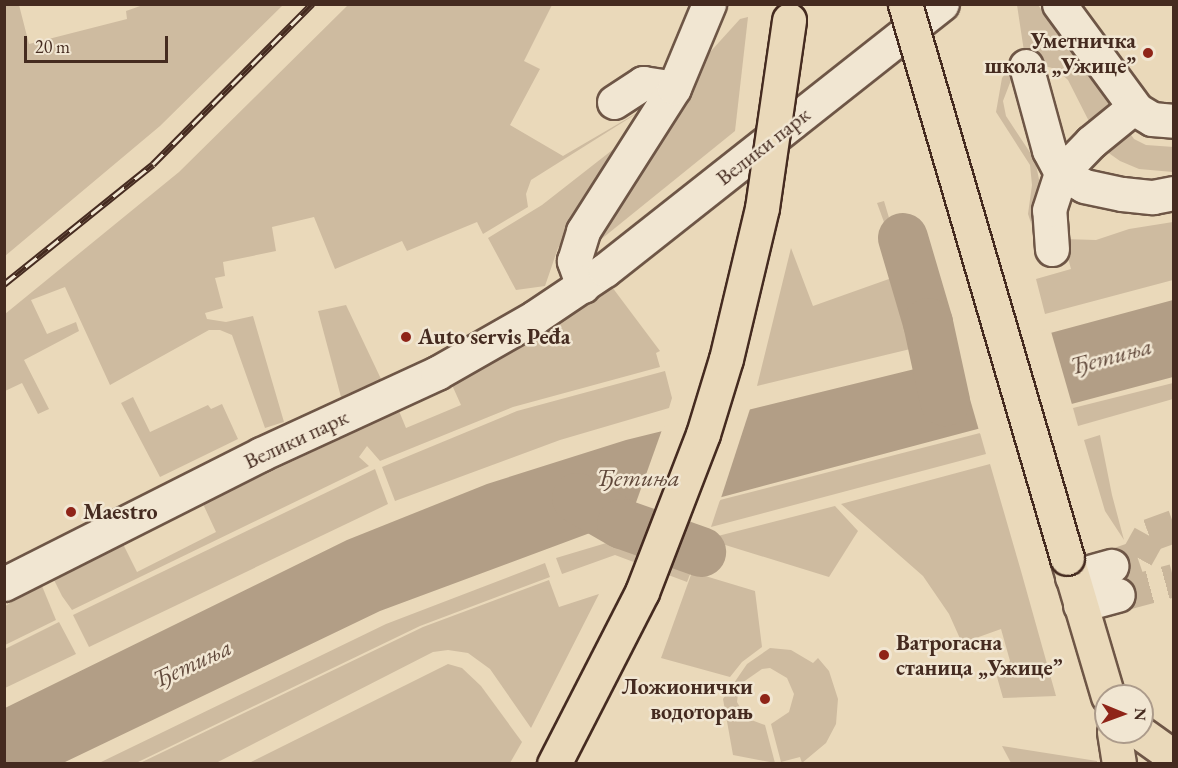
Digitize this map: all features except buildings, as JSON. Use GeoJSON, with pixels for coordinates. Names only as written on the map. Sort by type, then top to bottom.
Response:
{"type":"FeatureCollection","features":[{"type":"Feature","properties":{"kind":"main road"},"geometry":{"type":"LineString","coordinates":[[905,4],[1104,684]]}},
{"type":"Feature","properties":{"kind":"main road"},"geometry":{"type":"LineString","coordinates":[[554,764],[642,592],[703,434],[726,359],[762,208],[789,12]]}},
{"type":"Feature","properties":{"kind":"main road"},"geometry":{"type":"LineString","coordinates":[[1154,743],[1173,757]]}},
{"type":"Feature","properties":{"kind":"main road"},"geometry":{"type":"LineString","coordinates":[[1116,744],[1119,764]]}},
{"type":"Feature","properties":{"kind":"street"},"geometry":{"type":"LineString","coordinates":[[582,286],[574,266],[584,231],[674,88],[709,4]]}},
{"type":"Feature","properties":{"kind":"street","name":"Велики парк"},"geometry":{"type":"LineString","coordinates":[[4,584],[261,454],[478,352],[582,286],[942,4]]}},
{"type":"Feature","properties":{"kind":"street"},"geometry":{"type":"LineString","coordinates":[[1059,4],[1134,107],[1152,119],[1173,121]]}},
{"type":"Feature","properties":{"kind":"street"},"geometry":{"type":"LineString","coordinates":[[900,37],[913,63],[943,163]]}},
{"type":"Feature","properties":{"kind":"street"},"geometry":{"type":"LineString","coordinates":[[1026,66],[1049,150],[1061,173],[1084,186],[1113,193],[1153,197],[1173,193]]}},
{"type":"Feature","properties":{"kind":"street"},"geometry":{"type":"LineString","coordinates":[[614,102],[644,83],[674,88]]}},
{"type":"Feature","properties":{"kind":"street"},"geometry":{"type":"LineString","coordinates":[[1052,249],[1049,210],[1061,173],[1090,142],[1134,107]]}},
{"type":"Feature","properties":{"kind":"street"},"geometry":{"type":"LineString","coordinates":[[1073,580],[1115,580]]}},
{"type":"Feature","properties":{"kind":"shaded area"},"geometry":{"type":"Polygon","coordinates":[[[5,4],[19,5],[29,44],[127,19],[126,11],[143,5],[283,5],[160,126],[5,256],[5,4]]]}},
{"type":"Feature","properties":{"kind":"shaded area"},"geometry":{"type":"Polygon","coordinates":[[[348,5],[552,5],[524,61],[540,69],[510,125],[563,156],[647,107],[531,180],[526,194],[528,207],[483,234],[477,222],[407,251],[402,241],[335,269],[314,217],[272,227],[276,251],[223,262],[225,276],[215,278],[223,308],[205,313],[207,319],[226,322],[253,316],[284,422],[265,428],[232,335],[220,330],[209,330],[110,385],[65,287],[31,300],[47,334],[76,322],[79,331],[24,360],[49,409],[38,414],[22,383],[5,391],[5,314],[179,172],[348,5]]]}},
{"type":"Feature","properties":{"kind":"shaded area"},"geometry":{"type":"Polygon","coordinates":[[[1017,5],[1038,5],[1134,139],[1146,145],[1174,147],[1173,172],[1139,169],[1120,161],[1103,149],[1068,80],[1056,69],[1040,65],[1013,75],[1003,101],[1006,116],[1035,160],[1040,184],[1037,196],[1063,239],[1096,240],[1129,229],[1173,222],[1173,280],[1045,314],[1036,279],[1071,269],[1065,247],[1040,240],[1034,232],[1028,214],[1032,185],[1030,165],[996,112],[1002,78],[1011,66],[1025,58],[1017,5]]]}},
{"type":"Feature","properties":{"kind":"shaded area"},"geometry":{"type":"Polygon","coordinates":[[[748,17],[735,131],[594,245],[711,51],[740,19],[748,17]]]}},
{"type":"Feature","properties":{"kind":"shaded area"},"geometry":{"type":"Polygon","coordinates":[[[620,144],[558,248],[545,286],[516,290],[488,238],[542,205],[620,144]]]}},
{"type":"Feature","properties":{"kind":"shaded area"},"geometry":{"type":"Polygon","coordinates":[[[884,201],[927,345],[757,386],[791,248],[813,306],[903,274],[877,203],[884,201]]]}},
{"type":"Feature","properties":{"kind":"shaded area"},"geometry":{"type":"Polygon","coordinates":[[[931,261],[953,338],[939,341],[918,266],[931,261]]]}},
{"type":"Feature","properties":{"kind":"shaded area"},"geometry":{"type":"Polygon","coordinates":[[[612,287],[660,351],[656,353],[660,367],[513,407],[380,461],[367,446],[359,457],[369,466],[72,610],[62,596],[54,580],[123,544],[137,572],[216,532],[203,504],[399,411],[406,428],[461,405],[452,385],[544,334],[612,287]]]}},
{"type":"Feature","properties":{"kind":"shaded area"},"geometry":{"type":"Polygon","coordinates":[[[346,305],[381,379],[341,397],[318,311],[346,305]]]}},
{"type":"Feature","properties":{"kind":"shaded area"},"geometry":{"type":"Polygon","coordinates":[[[665,371],[672,398],[669,408],[560,440],[395,501],[382,467],[517,411],[665,371]]]}},
{"type":"Feature","properties":{"kind":"shaded area"},"geometry":{"type":"Polygon","coordinates":[[[1173,383],[1173,399],[1078,426],[1073,408],[1173,383]]]}},
{"type":"Feature","properties":{"kind":"shaded area"},"geometry":{"type":"Polygon","coordinates":[[[133,397],[150,432],[208,405],[211,409],[222,404],[238,439],[160,477],[121,403],[133,397]]]}},
{"type":"Feature","properties":{"kind":"shaded area"},"geometry":{"type":"Polygon","coordinates":[[[980,433],[986,454],[711,527],[720,500],[980,433]]]}},
{"type":"Feature","properties":{"kind":"shaded area"},"geometry":{"type":"Polygon","coordinates":[[[1100,435],[1124,540],[1105,511],[1084,440],[1100,435]]]}},
{"type":"Feature","properties":{"kind":"shaded area"},"geometry":{"type":"Polygon","coordinates":[[[990,464],[1056,696],[1003,698],[997,677],[1010,661],[1001,629],[962,643],[949,614],[923,576],[841,504],[990,464]]]}},
{"type":"Feature","properties":{"kind":"shaded area"},"geometry":{"type":"Polygon","coordinates":[[[375,469],[388,504],[89,647],[73,615],[375,469]]]}},
{"type":"Feature","properties":{"kind":"shaded area"},"geometry":{"type":"Polygon","coordinates":[[[835,506],[858,531],[829,577],[706,539],[835,506]]]}},
{"type":"Feature","properties":{"kind":"shaded area"},"geometry":{"type":"Polygon","coordinates":[[[623,538],[694,564],[687,582],[615,555],[562,574],[556,558],[623,538]]]}},
{"type":"Feature","properties":{"kind":"shaded area"},"geometry":{"type":"Polygon","coordinates":[[[545,563],[550,577],[420,626],[136,763],[99,763],[386,624],[545,563]]]}},
{"type":"Feature","properties":{"kind":"shaded area"},"geometry":{"type":"Polygon","coordinates":[[[692,572],[755,591],[762,647],[742,662],[730,677],[661,658],[692,572]]]}},
{"type":"Feature","properties":{"kind":"shaded area"},"geometry":{"type":"Polygon","coordinates":[[[549,580],[559,607],[599,594],[531,728],[490,669],[468,653],[448,650],[433,652],[216,763],[140,763],[423,627],[549,580]]]}},
{"type":"Feature","properties":{"kind":"shaded area"},"geometry":{"type":"Polygon","coordinates":[[[42,586],[56,620],[5,645],[5,606],[42,586]]]}},
{"type":"Feature","properties":{"kind":"shaded area"},"geometry":{"type":"Polygon","coordinates":[[[59,622],[76,654],[5,688],[5,649],[59,622]]]}},
{"type":"Feature","properties":{"kind":"shaded area"},"geometry":{"type":"Polygon","coordinates":[[[770,648],[791,650],[813,663],[818,658],[829,671],[838,699],[836,724],[826,743],[802,763],[800,757],[781,762],[771,724],[789,712],[794,694],[787,678],[770,668],[762,669],[739,685],[737,702],[746,718],[765,725],[775,763],[733,755],[723,699],[747,664],[770,648]]]}},
{"type":"Feature","properties":{"kind":"shaded area"},"geometry":{"type":"Polygon","coordinates":[[[448,664],[462,668],[481,686],[522,742],[510,763],[249,763],[448,664]]]}},
{"type":"Feature","properties":{"kind":"shaded area"},"geometry":{"type":"Polygon","coordinates":[[[1002,746],[1097,761],[1097,763],[1011,763],[1002,746]]]}},
{"type":"Feature","properties":{"kind":"water","name":"Ђетиња"},"geometry":{"type":"Polygon","coordinates":[[[1173,300],[1173,377],[598,530],[380,611],[63,763],[5,764],[5,708],[347,540],[487,484],[626,440],[931,365],[1173,300]]]}},
{"type":"Feature","properties":{"kind":"pier"},"geometry":{"type":"Polygon","coordinates":[[[1050,328],[1073,408],[980,434],[957,354],[1050,328]]]}},
{"type":"Feature","properties":{"kind":"pier"},"geometry":{"type":"Polygon","coordinates":[[[751,406],[720,501],[628,525],[663,427],[751,406]]]}},
{"type":"Feature","properties":{"kind":"waterway"},"geometry":{"type":"LineString","coordinates":[[903,238],[928,323],[945,401]]}},
{"type":"Feature","properties":{"kind":"waterway"},"geometry":{"type":"LineString","coordinates":[[577,498],[622,524],[701,552]]}},
{"type":"Feature","properties":{"kind":"tunnel"},"geometry":{"type":"LineString","coordinates":[[1111,566],[1137,557],[1149,535],[1174,526]]}},
{"type":"Feature","properties":{"kind":"tunnel"},"geometry":{"type":"LineString","coordinates":[[1118,595],[1174,580]]}},
{"type":"Feature","properties":{"kind":"railway"},"geometry":{"type":"LineString","coordinates":[[4,284],[153,164],[312,4]]}},
{"type":"Feature","properties":{"kind":"place","name":"Уметничка школа „Ужице”"},"geometry":{"type":"Point","coordinates":[1148,53]}},
{"type":"Feature","properties":{"kind":"place","name":"Auto servis Peđa"},"geometry":{"type":"Point","coordinates":[406,337]}},
{"type":"Feature","properties":{"kind":"place","name":"Maestro"},"geometry":{"type":"Point","coordinates":[71,512]}},
{"type":"Feature","properties":{"kind":"place","name":"Ватрогасна станица „Ужице”"},"geometry":{"type":"Point","coordinates":[884,655]}},
{"type":"Feature","properties":{"kind":"place","name":"Ложионички водоторањ"},"geometry":{"type":"Point","coordinates":[765,699]}}]}
